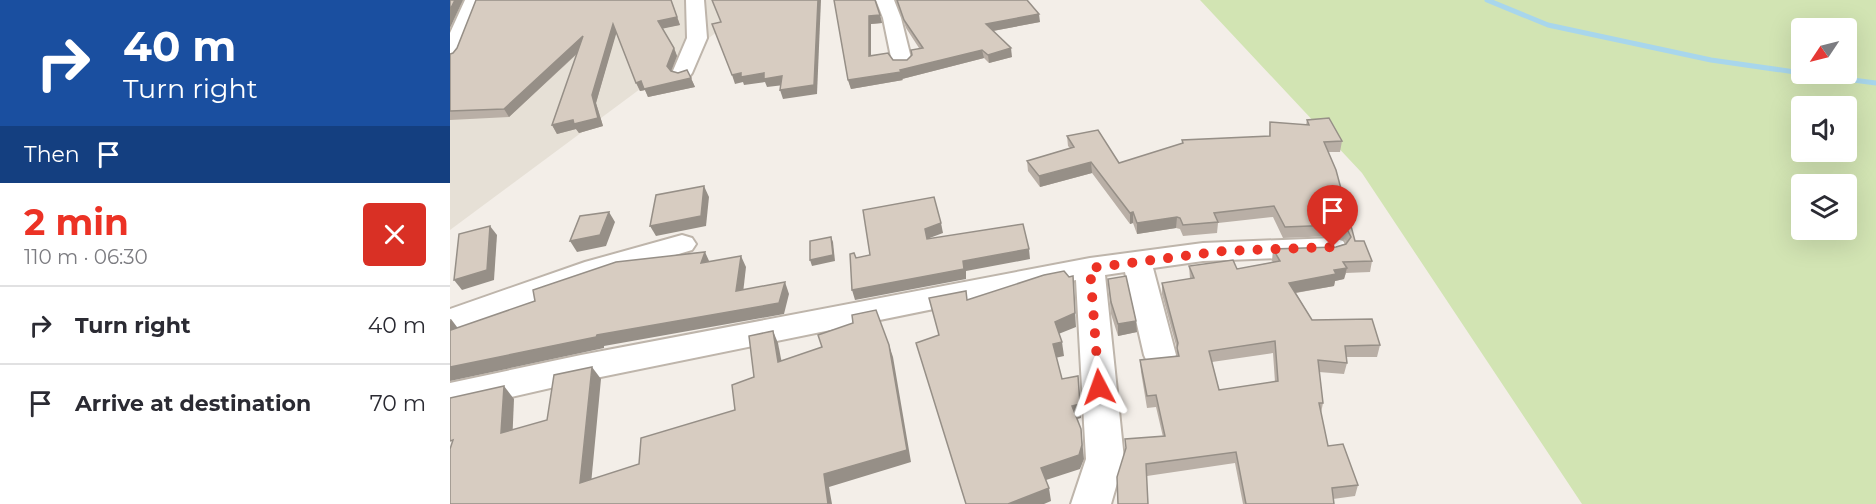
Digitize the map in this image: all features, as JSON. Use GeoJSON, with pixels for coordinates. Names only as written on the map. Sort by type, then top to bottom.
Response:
{"type":"FeatureCollection","features":[{"type":"Feature","properties":{"kind":"street"},"geometry":{"type":"LineString","coordinates":[[450,55],[474,0]]}},
{"type":"Feature","properties":{"kind":"street"},"geometry":{"type":"LineString","coordinates":[[682,73],[697,38],[695,0],[702,0]]}},
{"type":"Feature","properties":{"kind":"street"},"geometry":{"type":"LineString","coordinates":[[885,0],[892,18],[902,62]]}},
{"type":"Feature","properties":{"kind":"street"},"geometry":{"type":"LineString","coordinates":[[450,321],[595,269],[682,244]]}},
{"type":"Feature","properties":{"kind":"street"},"geometry":{"type":"LineString","coordinates":[[450,397],[593,365],[1090,268],[1234,250],[1333,247]]}},
{"type":"Feature","properties":{"kind":"street"},"geometry":{"type":"LineString","coordinates":[[1137,261],[1160,355]]}},
{"type":"Feature","properties":{"kind":"street"},"geometry":{"type":"LineString","coordinates":[[1090,268],[1105,459],[1091,504]]}},
{"type":"Feature","properties":{"kind":"shaded area"},"geometry":{"type":"Polygon","coordinates":[[[450,0],[760,0],[450,230],[450,0]]]}},
{"type":"Feature","properties":{"kind":"green space"},"geometry":{"type":"Polygon","coordinates":[[[1200,0],[1876,0],[1876,504],[1582,504],[1362,173],[1200,0]]]}},
{"type":"Feature","properties":{"kind":"building"},"geometry":{"type":"Polygon","coordinates":[[[450,0],[455,0],[450,10],[450,0]]]}},
{"type":"Feature","properties":{"kind":"building"},"geometry":{"type":"Polygon","coordinates":[[[476,0],[671,0],[677,17],[658,21],[674,48],[667,66],[671,71],[678,73],[687,70],[691,78],[644,89],[641,81],[636,83],[613,24],[592,95],[598,118],[574,124],[573,120],[552,125],[583,36],[504,109],[450,111],[450,54],[457,48],[476,0]]]}},
{"type":"Feature","properties":{"kind":"building"},"geometry":{"type":"Polygon","coordinates":[[[712,0],[818,0],[814,85],[780,90],[782,76],[764,79],[764,73],[741,77],[741,73],[732,75],[712,24],[721,22],[712,0]]]}},
{"type":"Feature","properties":{"kind":"building"},"geometry":{"type":"Polygon","coordinates":[[[834,0],[875,0],[880,15],[869,16],[869,56],[888,53],[893,60],[907,60],[912,55],[911,50],[923,48],[904,20],[897,0],[1027,0],[1039,14],[986,24],[1011,48],[988,55],[982,50],[900,70],[901,72],[848,80],[834,0]]]}},
{"type":"Feature","properties":{"kind":"building"},"geometry":{"type":"Polygon","coordinates":[[[1329,118],[1342,141],[1324,142],[1336,170],[1355,241],[1364,241],[1372,261],[1343,262],[1347,268],[1334,270],[1336,274],[1289,283],[1312,320],[1372,319],[1380,345],[1345,346],[1347,363],[1318,360],[1323,403],[1319,403],[1328,446],[1343,444],[1358,485],[1332,488],[1334,504],[1246,504],[1236,452],[1146,464],[1148,504],[1118,504],[1117,477],[1126,448],[1125,439],[1165,436],[1156,395],[1147,396],[1140,360],[1179,356],[1178,343],[1162,283],[1194,278],[1189,266],[1233,260],[1237,269],[1280,261],[1273,249],[1336,247],[1346,244],[1351,237],[1347,229],[1335,225],[1285,227],[1274,206],[1214,213],[1218,222],[1183,225],[1177,217],[1137,223],[1133,212],[1130,213],[1091,162],[1039,176],[1027,161],[1074,147],[1067,136],[1098,130],[1119,163],[1183,143],[1182,140],[1270,136],[1270,122],[1309,125],[1307,120],[1329,118]],[[1275,341],[1209,351],[1219,390],[1278,381],[1275,341]]]}},
{"type":"Feature","properties":{"kind":"building"},"geometry":{"type":"Polygon","coordinates":[[[704,186],[701,216],[650,226],[656,195],[704,186]]]}},
{"type":"Feature","properties":{"kind":"building"},"geometry":{"type":"Polygon","coordinates":[[[934,197],[941,223],[925,229],[927,239],[1023,224],[1029,249],[963,261],[964,269],[852,290],[850,254],[854,253],[856,258],[870,255],[863,210],[934,197]]]}},
{"type":"Feature","properties":{"kind":"building"},"geometry":{"type":"Polygon","coordinates":[[[609,212],[600,235],[570,241],[580,216],[609,212]]]}},
{"type":"Feature","properties":{"kind":"building"},"geometry":{"type":"Polygon","coordinates":[[[490,226],[487,270],[454,280],[459,234],[490,226]]]}},
{"type":"Feature","properties":{"kind":"building"},"geometry":{"type":"Polygon","coordinates":[[[831,237],[833,255],[810,260],[810,241],[831,237]]]}},
{"type":"Feature","properties":{"kind":"building"},"geometry":{"type":"Polygon","coordinates":[[[705,252],[701,263],[741,256],[736,291],[785,282],[779,303],[597,335],[450,367],[450,319],[451,330],[535,301],[533,290],[616,262],[705,252]]]}},
{"type":"Feature","properties":{"kind":"building"},"geometry":{"type":"Polygon","coordinates":[[[1064,271],[1069,277],[1073,276],[1075,313],[1055,322],[1062,342],[1053,344],[1062,379],[1078,376],[1080,404],[1072,406],[1081,429],[1082,445],[1079,455],[1041,468],[1049,488],[1008,504],[966,504],[916,343],[939,335],[929,298],[966,291],[967,300],[1044,275],[1064,271]]]}},
{"type":"Feature","properties":{"kind":"building"},"geometry":{"type":"Polygon","coordinates":[[[1126,276],[1136,321],[1118,324],[1111,302],[1108,279],[1126,276]]]}},
{"type":"Feature","properties":{"kind":"building"},"geometry":{"type":"Polygon","coordinates":[[[876,310],[889,345],[907,450],[824,474],[828,504],[450,504],[450,449],[453,440],[450,441],[450,398],[504,386],[501,433],[547,420],[554,375],[592,367],[580,483],[639,464],[641,438],[735,410],[732,385],[754,377],[749,336],[773,331],[778,362],[822,347],[818,335],[853,323],[852,315],[876,310]]]}},
{"type":"Feature","properties":{"kind":"waterway"},"geometry":{"type":"LineString","coordinates":[[1487,0],[1548,25],[1711,60],[1791,71]]}},
{"type":"Feature","properties":{"kind":"waterway"},"geometry":{"type":"LineString","coordinates":[[1857,81],[1876,83]]}},
{"type":"Feature","properties":{"kind":"route"},"geometry":{"type":"LineString","coordinates":[[1099,387],[1090,268],[1203,252],[1333,247]]}}]}
